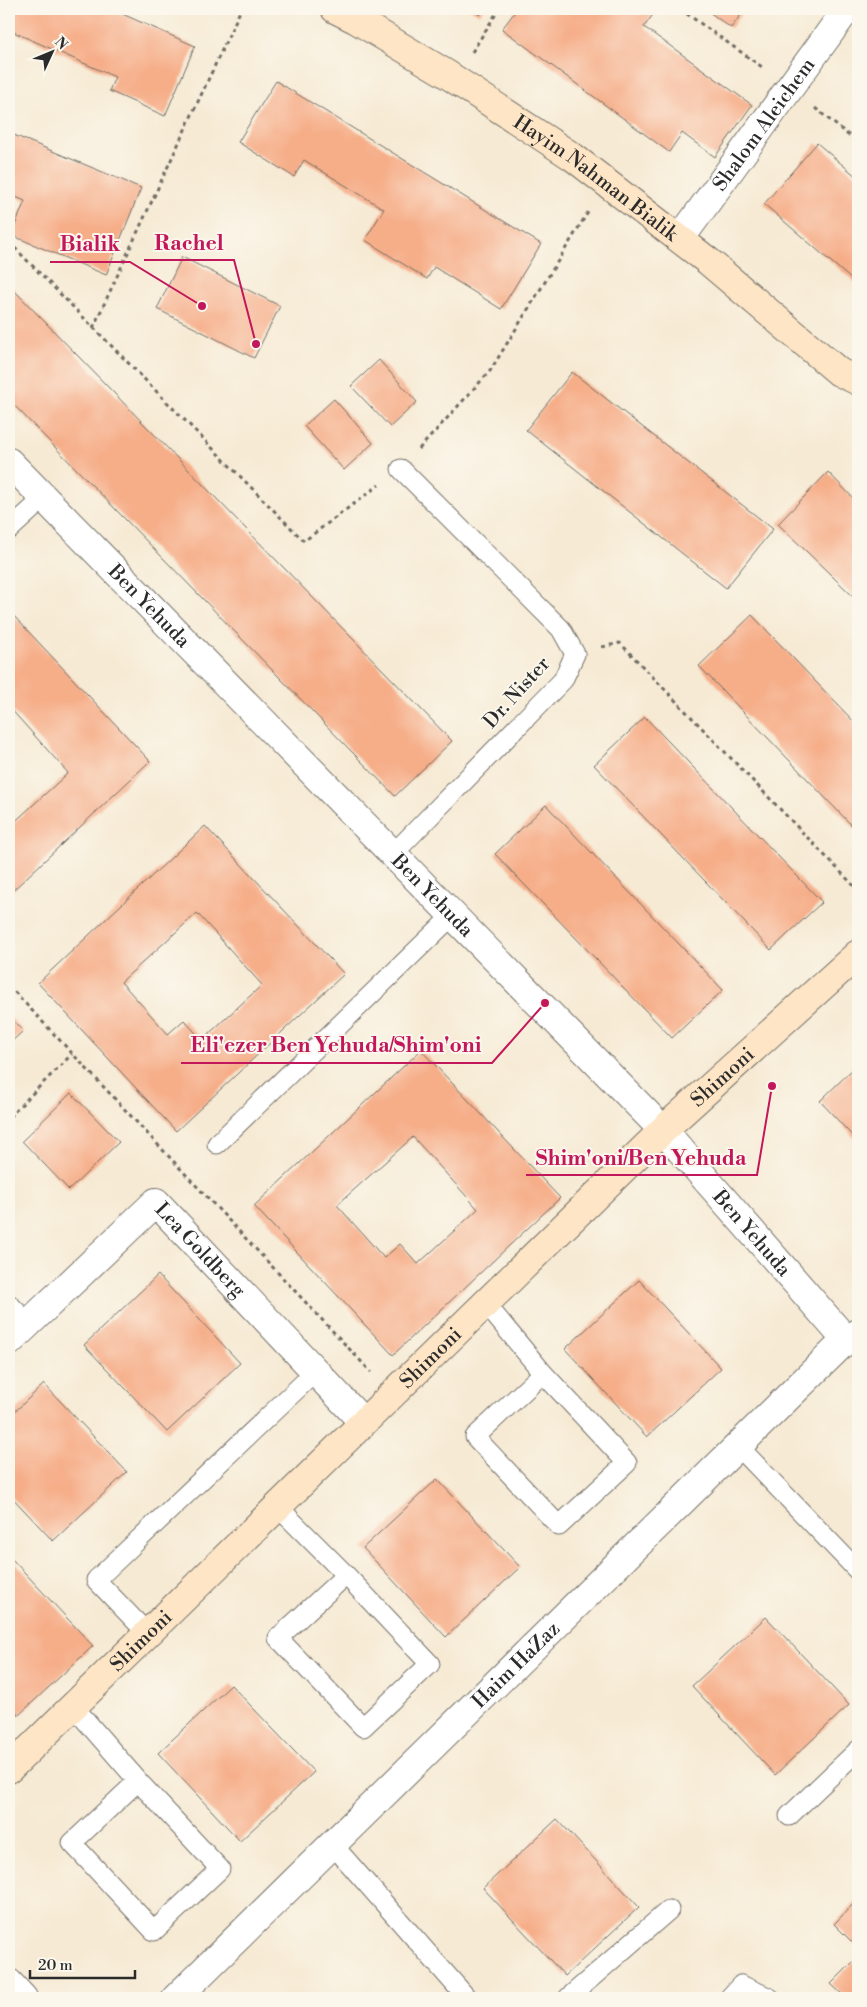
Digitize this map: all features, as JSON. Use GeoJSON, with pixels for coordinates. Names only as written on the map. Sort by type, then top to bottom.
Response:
{"type":"FeatureCollection","features":[{"type":"Feature","properties":{"kind":"street","name":"Hayim Nahman Bialik"},"geometry":{"type":"LineString","coordinates":[[335,9],[355,19],[455,80],[573,157],[849,376],[858,402]]}},
{"type":"Feature","properties":{"kind":"street","name":"Shalom Aleichem"},"geometry":{"type":"LineString","coordinates":[[680,240],[847,9]]}},
{"type":"Feature","properties":{"kind":"street","name":"Ben Yehuda"},"geometry":{"type":"LineString","coordinates":[[9,462],[662,1130],[852,1336]]}},
{"type":"Feature","properties":{"kind":"street","name":"Shimoni"},"geometry":{"type":"LineString","coordinates":[[9,1768],[662,1130],[858,954]]}},
{"type":"Feature","properties":{"kind":"street","name":"Lea Goldberg"},"geometry":{"type":"LineString","coordinates":[[9,1342],[156,1202],[363,1422]]}},
{"type":"Feature","properties":{"kind":"street","name":"Haim HaZaz"},"geometry":{"type":"LineString","coordinates":[[176,1998],[852,1336]]}},
{"type":"Feature","properties":{"kind":"street"},"geometry":{"type":"LineString","coordinates":[[9,1983],[23,1998]]}},
{"type":"Feature","properties":{"kind":"lane","name":"Dr. Nister"},"geometry":{"type":"LineString","coordinates":[[393,854],[563,680],[575,654],[562,629],[400,469]]}},
{"type":"Feature","properties":{"kind":"lane"},"geometry":{"type":"LineString","coordinates":[[9,530],[44,498]]}},
{"type":"Feature","properties":{"kind":"lane"},"geometry":{"type":"LineString","coordinates":[[217,1144],[453,916]]}},
{"type":"Feature","properties":{"kind":"lane"},"geometry":{"type":"LineString","coordinates":[[485,1303],[543,1373],[627,1463],[559,1526],[475,1437],[543,1373]]}},
{"type":"Feature","properties":{"kind":"lane"},"geometry":{"type":"LineString","coordinates":[[9,1304],[28,1323]]}},
{"type":"Feature","properties":{"kind":"lane"},"geometry":{"type":"LineString","coordinates":[[147,1633],[96,1580],[316,1372]]}},
{"type":"Feature","properties":{"kind":"lane"},"geometry":{"type":"LineString","coordinates":[[738,1446],[858,1571]]}},
{"type":"Feature","properties":{"kind":"lane"},"geometry":{"type":"LineString","coordinates":[[277,1506],[346,1575],[430,1664],[363,1727],[278,1638],[346,1575]]}},
{"type":"Feature","properties":{"kind":"lane"},"geometry":{"type":"LineString","coordinates":[[73,1706],[138,1781],[220,1869],[154,1931],[72,1843],[138,1781]]}},
{"type":"Feature","properties":{"kind":"lane"},"geometry":{"type":"LineString","coordinates":[[789,1816],[858,1750]]}},
{"type":"Feature","properties":{"kind":"lane"},"geometry":{"type":"LineString","coordinates":[[333,1845],[466,1998]]}},
{"type":"Feature","properties":{"kind":"lane"},"geometry":{"type":"LineString","coordinates":[[568,1998],[669,1910]]}},
{"type":"Feature","properties":{"kind":"lane"},"geometry":{"type":"LineString","coordinates":[[729,1998],[741,1984],[770,1998]]}},
{"type":"Feature","properties":{"kind":"path"},"geometry":{"type":"LineString","coordinates":[[93,328],[241,9]]}},
{"type":"Feature","properties":{"kind":"path"},"geometry":{"type":"LineString","coordinates":[[455,80],[499,9]]}},
{"type":"Feature","properties":{"kind":"path"},"geometry":{"type":"LineString","coordinates":[[9,242],[304,541],[400,469],[490,371],[606,182]]}},
{"type":"Feature","properties":{"kind":"path"},"geometry":{"type":"LineString","coordinates":[[575,654],[620,643],[858,890]]}},
{"type":"Feature","properties":{"kind":"path"},"geometry":{"type":"LineString","coordinates":[[9,986],[392,1394]]}},
{"type":"Feature","properties":{"kind":"path"},"geometry":{"type":"LineString","coordinates":[[9,1117],[72,1054]]}},
{"type":"Feature","properties":{"kind":"building"},"geometry":{"type":"Polygon","coordinates":[[[9,9],[111,9],[195,46],[165,116],[109,91],[115,77],[9,30],[9,9]]]}},
{"type":"Feature","properties":{"kind":"building"},"geometry":{"type":"Polygon","coordinates":[[[469,9],[483,9],[480,15],[469,9]]]}},
{"type":"Feature","properties":{"kind":"building"},"geometry":{"type":"Polygon","coordinates":[[[517,9],[602,9],[605,11],[606,9],[657,9],[644,27],[752,105],[715,157],[682,133],[669,152],[502,29],[517,9]]]}},
{"type":"Feature","properties":{"kind":"building"},"geometry":{"type":"Polygon","coordinates":[[[705,9],[745,9],[731,28],[705,9]]]}},
{"type":"Feature","properties":{"kind":"building"},"geometry":{"type":"Polygon","coordinates":[[[276,81],[541,244],[501,309],[434,267],[427,279],[365,240],[384,209],[304,160],[294,177],[238,142],[276,81]]]}},
{"type":"Feature","properties":{"kind":"building"},"geometry":{"type":"Polygon","coordinates":[[[9,133],[141,188],[106,275],[11,235],[25,201],[9,194],[9,133]]]}},
{"type":"Feature","properties":{"kind":"building"},"geometry":{"type":"Polygon","coordinates":[[[817,143],[858,178],[858,285],[764,204],[817,143]]]}},
{"type":"Feature","properties":{"kind":"building"},"geometry":{"type":"Polygon","coordinates":[[[182,257],[280,306],[254,358],[157,309],[182,257]]]}},
{"type":"Feature","properties":{"kind":"building"},"geometry":{"type":"Polygon","coordinates":[[[9,285],[452,741],[395,796],[9,400],[9,285]]]}},
{"type":"Feature","properties":{"kind":"building"},"geometry":{"type":"Polygon","coordinates":[[[379,360],[417,402],[390,427],[351,386],[379,360]]]}},
{"type":"Feature","properties":{"kind":"building"},"geometry":{"type":"Polygon","coordinates":[[[572,372],[773,529],[726,588],[526,430],[572,372]]]}},
{"type":"Feature","properties":{"kind":"building"},"geometry":{"type":"Polygon","coordinates":[[[334,399],[373,443],[344,470],[304,426],[334,399]]]}},
{"type":"Feature","properties":{"kind":"building"},"geometry":{"type":"Polygon","coordinates":[[[828,472],[858,503],[858,601],[778,524],[828,472]]]}},
{"type":"Feature","properties":{"kind":"building"},"geometry":{"type":"Polygon","coordinates":[[[11,613],[150,761],[9,894],[9,827],[68,773],[9,707],[9,616],[11,613]]]}},
{"type":"Feature","properties":{"kind":"building"},"geometry":{"type":"Polygon","coordinates":[[[752,615],[858,726],[858,832],[699,666],[752,615]]]}},
{"type":"Feature","properties":{"kind":"building"},"geometry":{"type":"Polygon","coordinates":[[[645,717],[822,902],[771,950],[594,765],[645,717]]]}},
{"type":"Feature","properties":{"kind":"building"},"geometry":{"type":"Polygon","coordinates":[[[546,805],[723,990],[672,1038],[495,854],[546,805]]]}},
{"type":"Feature","properties":{"kind":"building"},"geometry":{"type":"Polygon","coordinates":[[[205,826],[344,974],[176,1131],[38,983],[205,826]],[[197,913],[121,982],[168,1034],[184,1020],[202,1040],[262,985],[197,913]]]}},
{"type":"Feature","properties":{"kind":"building"},"geometry":{"type":"Polygon","coordinates":[[[9,1016],[23,1031],[9,1044],[9,1016]]]}},
{"type":"Feature","properties":{"kind":"building"},"geometry":{"type":"Polygon","coordinates":[[[421,1050],[560,1198],[393,1355],[254,1206],[421,1050]],[[413,1137],[337,1205],[384,1258],[400,1244],[418,1264],[478,1209],[413,1137]]]}},
{"type":"Feature","properties":{"kind":"building"},"geometry":{"type":"Polygon","coordinates":[[[858,1064],[858,1142],[820,1101],[858,1064]]]}},
{"type":"Feature","properties":{"kind":"building"},"geometry":{"type":"Polygon","coordinates":[[[71,1093],[119,1142],[69,1190],[22,1141],[71,1093]]]}},
{"type":"Feature","properties":{"kind":"building"},"geometry":{"type":"Polygon","coordinates":[[[158,1275],[240,1363],[167,1432],[84,1345],[158,1275]]]}},
{"type":"Feature","properties":{"kind":"building"},"geometry":{"type":"Polygon","coordinates":[[[639,1280],[721,1368],[647,1437],[565,1349],[639,1280]]]}},
{"type":"Feature","properties":{"kind":"building"},"geometry":{"type":"Polygon","coordinates":[[[44,1384],[127,1472],[53,1541],[9,1494],[9,1417],[44,1384]]]}},
{"type":"Feature","properties":{"kind":"building"},"geometry":{"type":"Polygon","coordinates":[[[437,1479],[520,1567],[446,1637],[363,1548],[437,1479]]]}},
{"type":"Feature","properties":{"kind":"building"},"geometry":{"type":"Polygon","coordinates":[[[11,1558],[93,1646],[19,1715],[9,1704],[9,1560],[11,1558]]]}},
{"type":"Feature","properties":{"kind":"building"},"geometry":{"type":"Polygon","coordinates":[[[766,1617],[849,1705],[775,1775],[692,1686],[766,1617]]]}},
{"type":"Feature","properties":{"kind":"building"},"geometry":{"type":"Polygon","coordinates":[[[231,1685],[314,1772],[240,1841],[158,1753],[231,1685]]]}},
{"type":"Feature","properties":{"kind":"building"},"geometry":{"type":"Polygon","coordinates":[[[557,1819],[639,1907],[565,1976],[483,1888],[557,1819]]]}},
{"type":"Feature","properties":{"kind":"building"},"geometry":{"type":"Polygon","coordinates":[[[858,1899],[858,1948],[834,1924],[858,1899]]]}},
{"type":"Feature","properties":{"kind":"building"},"geometry":{"type":"Polygon","coordinates":[[[858,1957],[858,1998],[846,1998],[831,1984],[858,1957]]]}},
{"type":"Feature","properties":{"kind":"place","name":"Bialik"},"geometry":{"type":"Point","coordinates":[202,306]}},
{"type":"Feature","properties":{"kind":"place","name":"Rachel"},"geometry":{"type":"Point","coordinates":[256,344]}},
{"type":"Feature","properties":{"kind":"place","name":"Eli'ezer Ben Yehuda/Shim'oni"},"geometry":{"type":"Point","coordinates":[545,1003]}},
{"type":"Feature","properties":{"kind":"place","name":"Shim'oni/Ben Yehuda"},"geometry":{"type":"Point","coordinates":[772,1086]}}]}
